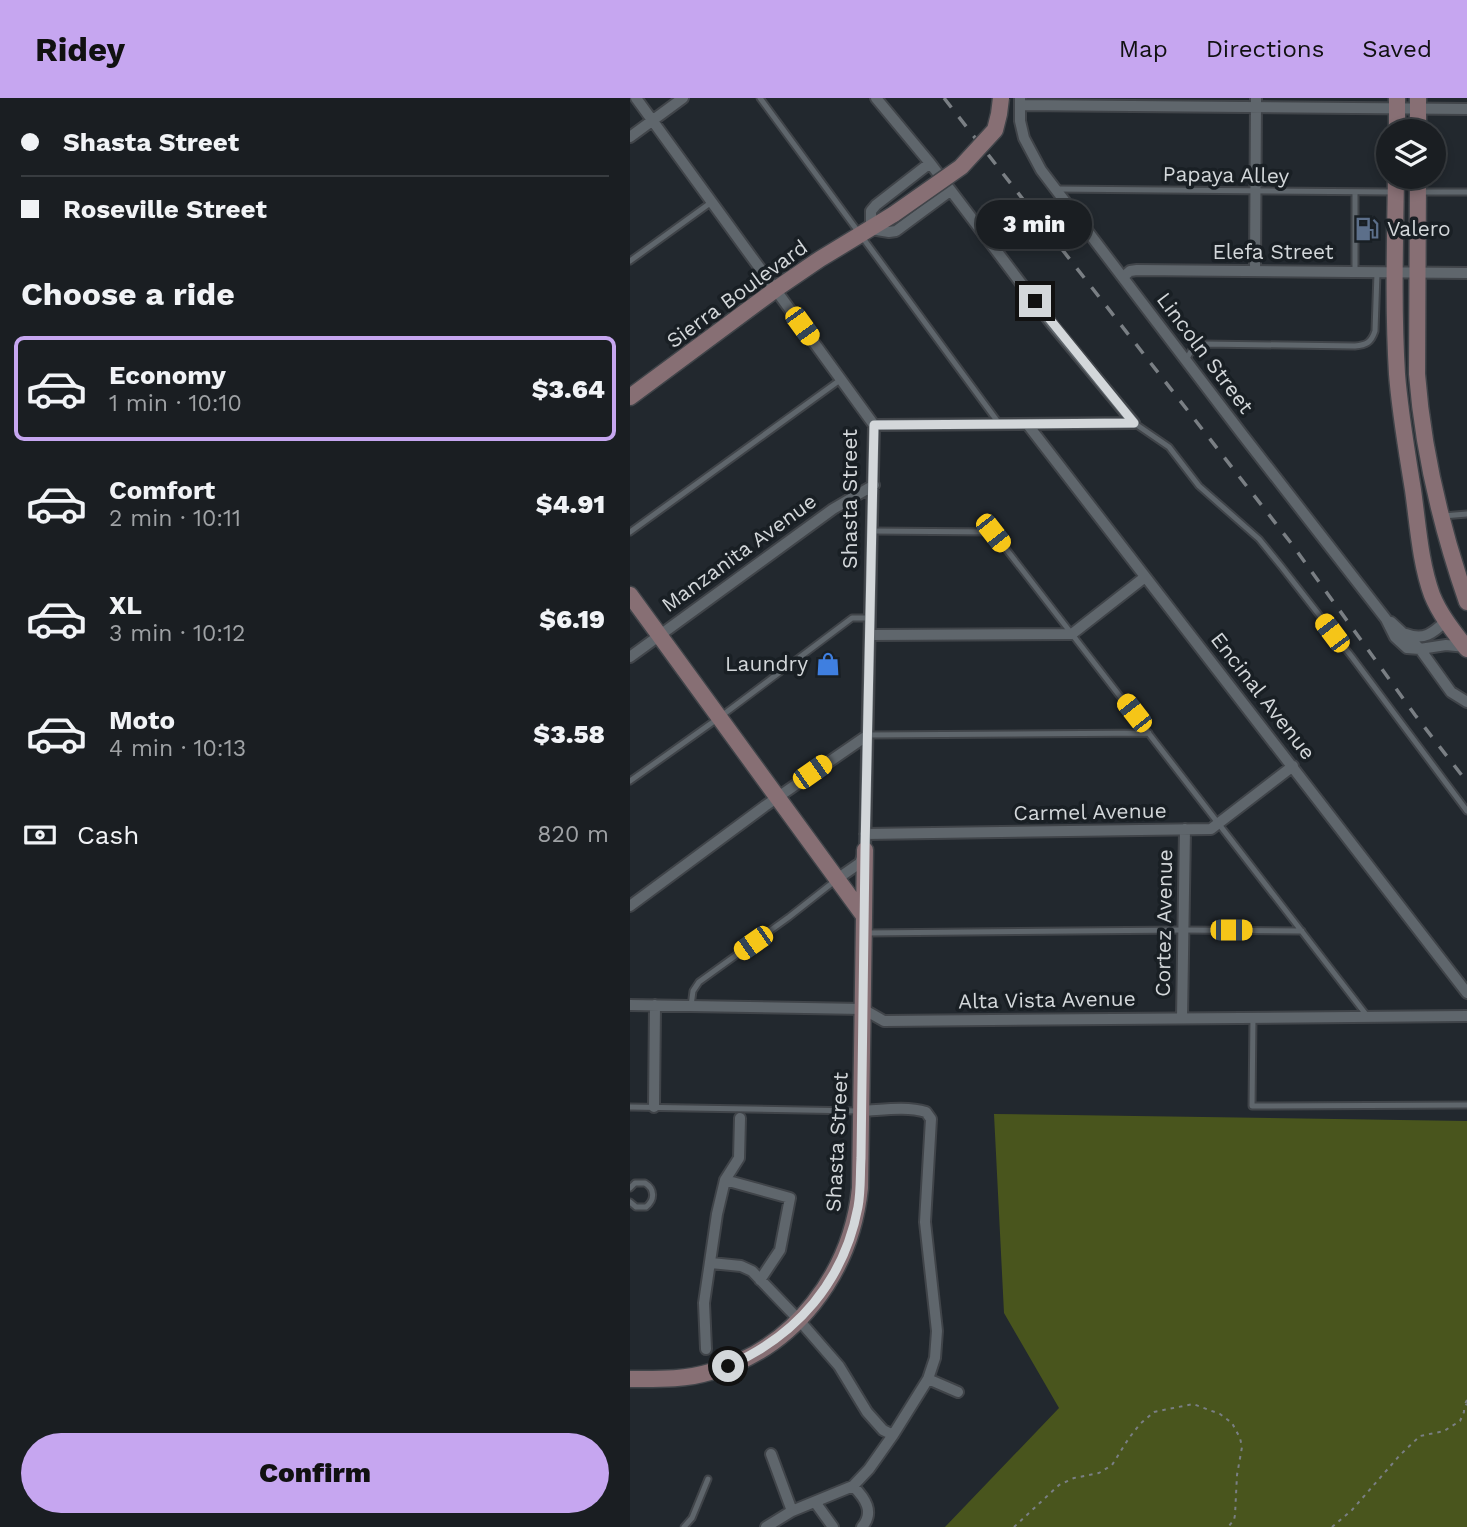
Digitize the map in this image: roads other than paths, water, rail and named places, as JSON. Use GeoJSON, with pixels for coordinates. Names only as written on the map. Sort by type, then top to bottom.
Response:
{"type":"FeatureCollection","features":[{"type":"Feature","properties":{"kind":"street","name":"Shasta Street"},"geometry":{"type":"LineString","coordinates":[[630,1379],[694,1376],[728,1366],[764,1349],[799,1320],[815,1302],[840,1263],[849,1241],[860,1188],[874,485],[874,425],[636,98]]}},
{"type":"Feature","properties":{"kind":"street"},"geometry":{"type":"LineString","coordinates":[[630,137],[683,98]]}},
{"type":"Feature","properties":{"kind":"street"},"geometry":{"type":"LineString","coordinates":[[876,98],[1051,323],[1134,423]]}},
{"type":"Feature","properties":{"kind":"street","name":"Sierra Boulevard"},"geometry":{"type":"LineString","coordinates":[[630,397],[776,289],[894,214],[961,167],[995,130],[1001,98]]}},
{"type":"Feature","properties":{"kind":"street"},"geometry":{"type":"LineString","coordinates":[[1020,101],[1418,103],[1467,109]]}},
{"type":"Feature","properties":{"kind":"street","name":"Lincoln Street"},"geometry":{"type":"LineString","coordinates":[[1020,101],[1020,121],[1024,138],[1041,170],[1386,619],[1420,649],[1451,692],[1467,702]]}},
{"type":"Feature","properties":{"kind":"street"},"geometry":{"type":"LineString","coordinates":[[1255,271],[1256,102]]}},
{"type":"Feature","properties":{"kind":"street"},"geometry":{"type":"LineString","coordinates":[[866,232],[871,211],[876,205],[929,163]]}},
{"type":"Feature","properties":{"kind":"street"},"geometry":{"type":"LineString","coordinates":[[1396,189],[1397,375],[1405,445],[1424,567],[1432,595],[1446,621],[1467,648]]}},
{"type":"Feature","properties":{"kind":"street"},"geometry":{"type":"LineString","coordinates":[[1418,189],[1417,374],[1420,405],[1429,468],[1440,517],[1467,602]]}},
{"type":"Feature","properties":{"kind":"street","name":"Sierra Boulevard"},"geometry":{"type":"LineString","coordinates":[[866,232],[896,231],[950,191]]}},
{"type":"Feature","properties":{"kind":"street","name":"Elefa Street"},"geometry":{"type":"LineString","coordinates":[[1123,277],[1130,271],[1137,270],[1467,273]]}},
{"type":"Feature","properties":{"kind":"street"},"geometry":{"type":"LineString","coordinates":[[874,425],[1134,423]]}},
{"type":"Feature","properties":{"kind":"street","name":"Encinal Avenue"},"geometry":{"type":"LineString","coordinates":[[1028,425],[1467,993]]}},
{"type":"Feature","properties":{"kind":"street","name":"Manzanita Avenue"},"geometry":{"type":"LineString","coordinates":[[630,657],[833,509],[874,485]]}},
{"type":"Feature","properties":{"kind":"street"},"geometry":{"type":"LineString","coordinates":[[870,635],[1072,634],[1145,577]]}},
{"type":"Feature","properties":{"kind":"street"},"geometry":{"type":"LineString","coordinates":[[630,595],[837,879],[864,924]]}},
{"type":"Feature","properties":{"kind":"street","name":"Lincoln Street"},"geometry":{"type":"LineString","coordinates":[[1386,619],[1400,642],[1407,648],[1420,649]]}},
{"type":"Feature","properties":{"kind":"street"},"geometry":{"type":"LineString","coordinates":[[1401,632],[1409,636],[1425,636],[1434,633],[1446,621]]}},
{"type":"Feature","properties":{"kind":"street"},"geometry":{"type":"LineString","coordinates":[[1420,649],[1446,645],[1467,648]]}},
{"type":"Feature","properties":{"kind":"street"},"geometry":{"type":"LineString","coordinates":[[630,906],[777,797],[868,735]]}},
{"type":"Feature","properties":{"kind":"street","name":"Carmel Avenue"},"geometry":{"type":"LineString","coordinates":[[865,842],[1212,829],[1293,766]]}},
{"type":"Feature","properties":{"kind":"street","name":"Cortez Avenue"},"geometry":{"type":"LineString","coordinates":[[1182,1018],[1185,829]]}},
{"type":"Feature","properties":{"kind":"street"},"geometry":{"type":"LineString","coordinates":[[837,879],[860,863],[864,857],[865,842]]}},
{"type":"Feature","properties":{"kind":"street","name":"Alta Vista Avenue"},"geometry":{"type":"LineString","coordinates":[[630,1005],[863,1009],[884,1021],[1467,1016]]}},
{"type":"Feature","properties":{"kind":"street"},"geometry":{"type":"LineString","coordinates":[[654,1005],[654,1107]]}},
{"type":"Feature","properties":{"kind":"street"},"geometry":{"type":"LineString","coordinates":[[766,1527],[792,1511],[853,1486],[893,1435],[928,1379],[935,1358],[937,1331],[925,1222],[930,1119],[926,1112],[917,1110],[862,1111]]}},
{"type":"Feature","properties":{"kind":"street"},"geometry":{"type":"LineString","coordinates":[[706,1349],[704,1303],[717,1214],[725,1180],[739,1158],[740,1118]]}},
{"type":"Feature","properties":{"kind":"street"},"geometry":{"type":"LineString","coordinates":[[725,1180],[790,1198],[780,1250],[760,1280]]}},
{"type":"Feature","properties":{"kind":"street"},"geometry":{"type":"LineString","coordinates":[[711,1263],[741,1266],[752,1272],[839,1366],[867,1412],[883,1430],[893,1435]]}},
{"type":"Feature","properties":{"kind":"street"},"geometry":{"type":"LineString","coordinates":[[928,1379],[958,1392]]}},
{"type":"Feature","properties":{"kind":"street"},"geometry":{"type":"LineString","coordinates":[[771,1454],[792,1511]]}},
{"type":"Feature","properties":{"kind":"street"},"geometry":{"type":"LineString","coordinates":[[853,1486],[868,1505],[870,1514],[862,1527]]}},
{"type":"Feature","properties":{"kind":"street"},"geometry":{"type":"LineString","coordinates":[[814,1502],[833,1527]]}},
{"type":"Feature","properties":{"kind":"lane"},"geometry":{"type":"LineString","coordinates":[[760,98],[866,232],[1000,425]]}},
{"type":"Feature","properties":{"kind":"lane","name":"Papaya Alley"},"geometry":{"type":"LineString","coordinates":[[1056,189],[1355,192],[1376,188]]}},
{"type":"Feature","properties":{"kind":"lane"},"geometry":{"type":"LineString","coordinates":[[1446,189],[1467,192]]}},
{"type":"Feature","properties":{"kind":"lane"},"geometry":{"type":"LineString","coordinates":[[1354,272],[1355,192]]}},
{"type":"Feature","properties":{"kind":"lane"},"geometry":{"type":"LineString","coordinates":[[630,261],[713,201]]}},
{"type":"Feature","properties":{"kind":"lane"},"geometry":{"type":"LineString","coordinates":[[1186,359],[1194,346],[1204,344],[1366,345],[1373,339],[1375,331],[1377,272]]}},
{"type":"Feature","properties":{"kind":"lane"},"geometry":{"type":"LineString","coordinates":[[630,532],[841,379]]}},
{"type":"Feature","properties":{"kind":"lane"},"geometry":{"type":"LineString","coordinates":[[1134,423],[1168,447],[1199,486],[1259,539],[1352,657],[1467,811]]}},
{"type":"Feature","properties":{"kind":"lane"},"geometry":{"type":"LineString","coordinates":[[1440,517],[1467,514]]}},
{"type":"Feature","properties":{"kind":"lane"},"geometry":{"type":"LineString","coordinates":[[873,531],[993,533],[1368,1017]]}},
{"type":"Feature","properties":{"kind":"lane"},"geometry":{"type":"LineString","coordinates":[[630,781],[852,618],[870,618]]}},
{"type":"Feature","properties":{"kind":"lane"},"geometry":{"type":"LineString","coordinates":[[868,735],[1149,733]]}},
{"type":"Feature","properties":{"kind":"lane"},"geometry":{"type":"LineString","coordinates":[[691,1006],[693,991],[699,982],[837,879]]}},
{"type":"Feature","properties":{"kind":"lane"},"geometry":{"type":"LineString","coordinates":[[864,924],[1302,931]]}},
{"type":"Feature","properties":{"kind":"lane"},"geometry":{"type":"LineString","coordinates":[[1253,1018],[1252,1106],[1467,1105]]}},
{"type":"Feature","properties":{"kind":"lane"},"geometry":{"type":"LineString","coordinates":[[630,1107],[862,1111]]}},
{"type":"Feature","properties":{"kind":"lane"},"geometry":{"type":"LineString","coordinates":[[630,1188],[635,1183],[645,1183],[653,1194],[646,1207],[636,1207],[630,1202]]}},
{"type":"Feature","properties":{"kind":"lane"},"geometry":{"type":"LineString","coordinates":[[684,1527],[692,1518],[708,1479]]}},
{"type":"Feature","properties":{"kind":"railway"},"geometry":{"type":"LineString","coordinates":[[944,98],[1291,543],[1415,715],[1467,782]]}},
{"type":"Feature","properties":{"kind":"place","name":"Valero"},"geometry":{"type":"Point","coordinates":[1367,229]}},
{"type":"Feature","properties":{"kind":"place","name":"Laundry"},"geometry":{"type":"Point","coordinates":[828,664]}}]}
